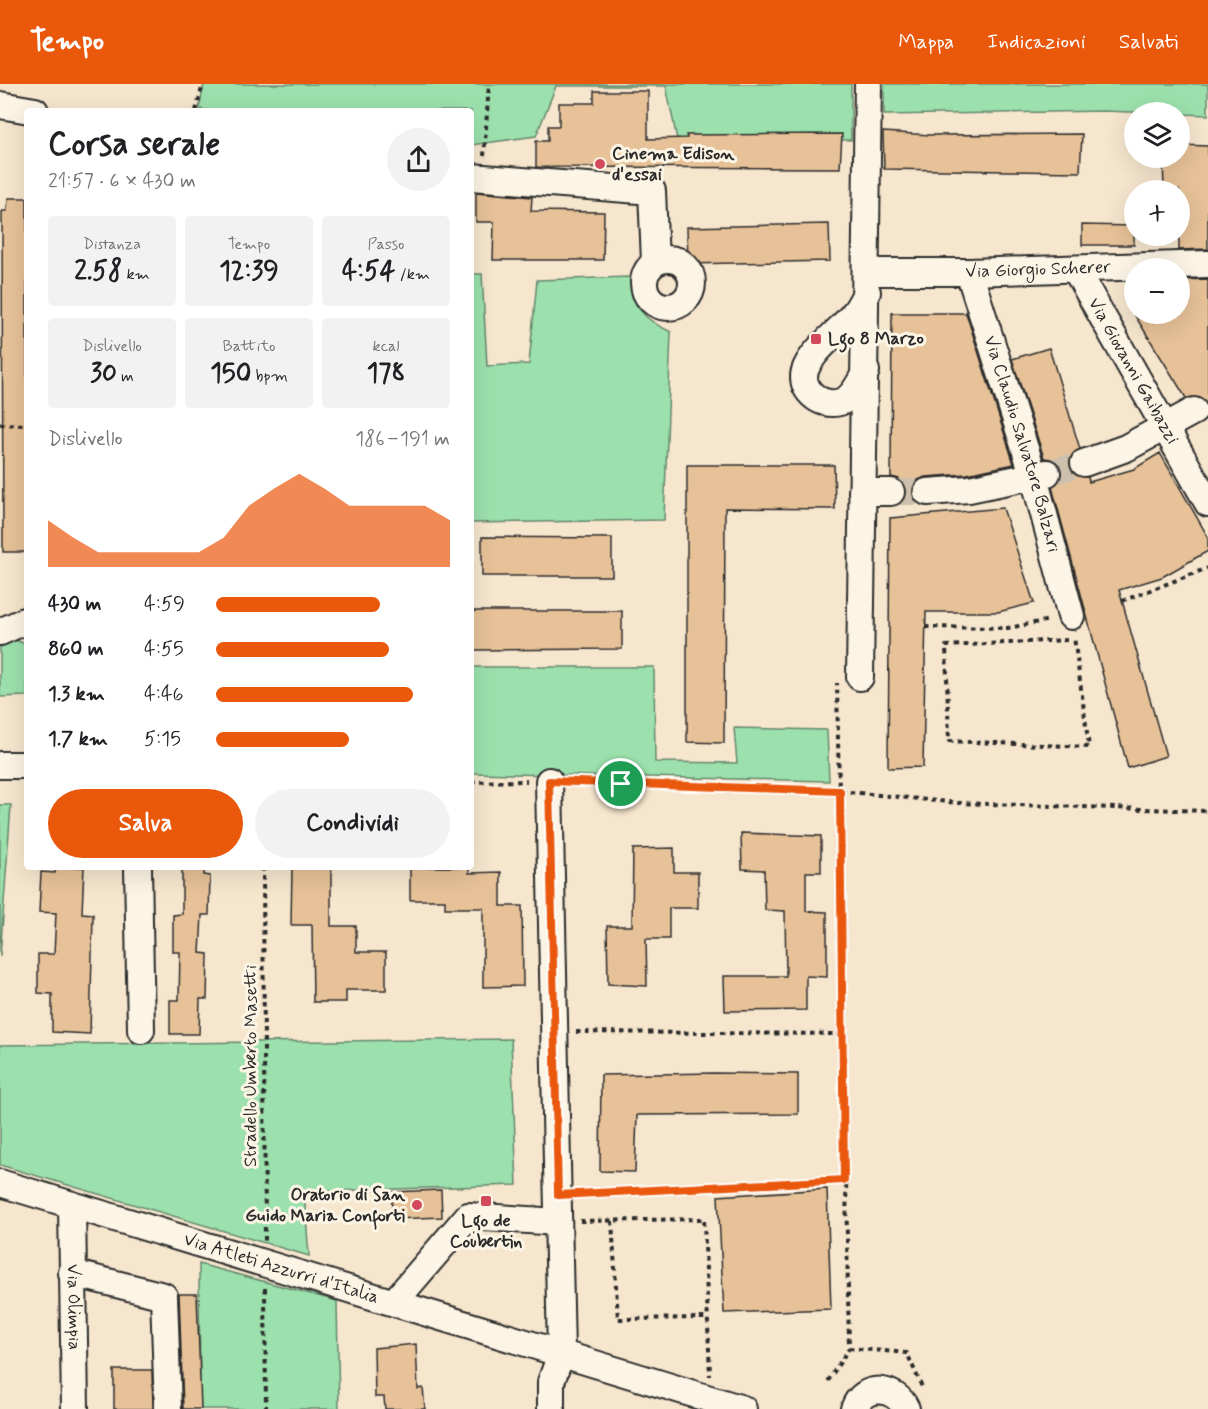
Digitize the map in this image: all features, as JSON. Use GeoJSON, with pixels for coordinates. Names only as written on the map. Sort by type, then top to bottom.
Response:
{"type":"FeatureCollection","features":[{"type":"Feature","properties":{"kind":"street"},"geometry":{"type":"LineString","coordinates":[[848,677],[862,492],[866,371],[868,84]]}},
{"type":"Feature","properties":{"kind":"street"},"geometry":{"type":"LineString","coordinates":[[0,105],[24,109]]}},
{"type":"Feature","properties":{"kind":"street"},"geometry":{"type":"LineString","coordinates":[[477,177],[652,191],[655,262]]}},
{"type":"Feature","properties":{"kind":"street","name":"Via Giorgio Scherer"},"geometry":{"type":"LineString","coordinates":[[867,282],[969,272],[1208,264]]}},
{"type":"Feature","properties":{"kind":"street","name":"Via Giovanni Gaibazzi"},"geometry":{"type":"LineString","coordinates":[[1076,270],[1208,502]]}},
{"type":"Feature","properties":{"kind":"street","name":"Via Claudio Salvatore Balzari"},"geometry":{"type":"LineString","coordinates":[[969,272],[1041,475],[1073,627]]}},
{"type":"Feature","properties":{"kind":"street"},"geometry":{"type":"LineString","coordinates":[[866,371],[853,393],[841,402],[826,403],[814,398],[808,390],[805,379],[805,369],[812,359],[856,311],[867,282]]}},
{"type":"Feature","properties":{"kind":"street"},"geometry":{"type":"LineString","coordinates":[[1084,463],[1126,448],[1194,411]]}},
{"type":"Feature","properties":{"kind":"street"},"geometry":{"type":"LineString","coordinates":[[927,492],[969,489],[1041,475]]}},
{"type":"Feature","properties":{"kind":"street"},"geometry":{"type":"LineString","coordinates":[[862,492],[891,492]]}},
{"type":"Feature","properties":{"kind":"street"},"geometry":{"type":"LineString","coordinates":[[0,632],[24,621]]}},
{"type":"Feature","properties":{"kind":"street"},"geometry":{"type":"LineString","coordinates":[[0,765],[24,765]]}},
{"type":"Feature","properties":{"kind":"street"},"geometry":{"type":"LineString","coordinates":[[549,781],[561,1354],[551,1382],[552,1409]]}},
{"type":"Feature","properties":{"kind":"street"},"geometry":{"type":"LineString","coordinates":[[138,870],[141,1030]]}},
{"type":"Feature","properties":{"kind":"street","name":"Via Atleti Azzurri d'Italia"},"geometry":{"type":"LineString","coordinates":[[0,1183],[265,1265],[395,1301],[743,1409]]}},
{"type":"Feature","properties":{"kind":"street","name":"Via Olimpia"},"geometry":{"type":"LineString","coordinates":[[72,1205],[75,1409]]}},
{"type":"Feature","properties":{"kind":"street"},"geometry":{"type":"LineString","coordinates":[[395,1301],[468,1216],[558,1222]]}},
{"type":"Feature","properties":{"kind":"street"},"geometry":{"type":"LineString","coordinates":[[72,1273],[164,1296],[168,1409]]}},
{"type":"Feature","properties":{"kind":"street"},"geometry":{"type":"LineString","coordinates":[[854,1409],[862,1396],[879,1390],[914,1400]]}},
{"type":"Feature","properties":{"kind":"path"},"geometry":{"type":"LineString","coordinates":[[197,108],[203,84]]}},
{"type":"Feature","properties":{"kind":"path"},"geometry":{"type":"LineString","coordinates":[[477,177],[489,84]]}},
{"type":"Feature","properties":{"kind":"path"},"geometry":{"type":"LineString","coordinates":[[0,424],[24,425]]}},
{"type":"Feature","properties":{"kind":"path"},"geometry":{"type":"LineString","coordinates":[[1122,601],[1208,568]]}},
{"type":"Feature","properties":{"kind":"path"},"geometry":{"type":"LineString","coordinates":[[925,627],[1073,627]]}},
{"type":"Feature","properties":{"kind":"path"},"geometry":{"type":"LineString","coordinates":[[1073,627],[1089,747],[949,741],[946,646],[1073,627]]}},
{"type":"Feature","properties":{"kind":"path"},"geometry":{"type":"LineString","coordinates":[[828,1381],[849,1348],[844,1180],[840,791],[848,677]]}},
{"type":"Feature","properties":{"kind":"path"},"geometry":{"type":"LineString","coordinates":[[474,782],[549,781],[840,791],[958,803],[1208,811]]}},
{"type":"Feature","properties":{"kind":"path","name":"Stradello Umberto Masetti"},"geometry":{"type":"LineString","coordinates":[[264,870],[266,1409]]}},
{"type":"Feature","properties":{"kind":"path"},"geometry":{"type":"LineString","coordinates":[[554,1032],[844,1034]]}},
{"type":"Feature","properties":{"kind":"path"},"geometry":{"type":"LineString","coordinates":[[558,1195],[844,1180]]}},
{"type":"Feature","properties":{"kind":"path"},"geometry":{"type":"LineString","coordinates":[[558,1222],[704,1219],[710,1383]]}},
{"type":"Feature","properties":{"kind":"path"},"geometry":{"type":"LineString","coordinates":[[612,1221],[618,1319],[706,1318]]}},
{"type":"Feature","properties":{"kind":"path"},"geometry":{"type":"LineString","coordinates":[[849,1348],[908,1353],[914,1400]]}},
{"type":"Feature","properties":{"kind":"green space"},"geometry":{"type":"Polygon","coordinates":[[[204,84],[851,84],[851,140],[677,139],[666,86],[556,86],[536,136],[474,145],[474,108],[199,108],[204,84]]]}},
{"type":"Feature","properties":{"kind":"green space"},"geometry":{"type":"Polygon","coordinates":[[[884,84],[1208,84],[1208,115],[1190,114],[1190,102],[1124,102],[1124,112],[884,115],[884,84]]]}},
{"type":"Feature","properties":{"kind":"green space"},"geometry":{"type":"Polygon","coordinates":[[[474,274],[482,274],[487,366],[529,364],[537,280],[629,277],[634,298],[641,312],[671,332],[664,520],[474,523],[474,274]]]}},
{"type":"Feature","properties":{"kind":"green space"},"geometry":{"type":"Polygon","coordinates":[[[16,640],[24,644],[24,696],[0,697],[0,647],[16,640]]]}},
{"type":"Feature","properties":{"kind":"green space"},"geometry":{"type":"Polygon","coordinates":[[[474,667],[654,667],[655,762],[737,763],[734,728],[827,730],[829,781],[474,773],[474,667]]]}},
{"type":"Feature","properties":{"kind":"green space"},"geometry":{"type":"Polygon","coordinates":[[[0,805],[11,805],[0,957],[0,805]]]}},
{"type":"Feature","properties":{"kind":"green space"},"geometry":{"type":"Polygon","coordinates":[[[511,1039],[517,1185],[304,1192],[309,1256],[0,1165],[0,1045],[511,1039]]]}},
{"type":"Feature","properties":{"kind":"green space"},"geometry":{"type":"Polygon","coordinates":[[[199,1264],[337,1301],[339,1409],[200,1409],[199,1264]]]}},
{"type":"Feature","properties":{"kind":"building"},"geometry":{"type":"Polygon","coordinates":[[[594,91],[648,91],[648,139],[687,138],[686,135],[842,134],[840,168],[536,167],[536,141],[548,141],[548,126],[559,126],[559,103],[594,103],[594,91]]]}},
{"type":"Feature","properties":{"kind":"building"},"geometry":{"type":"Polygon","coordinates":[[[883,132],[930,135],[1082,134],[1080,172],[884,169],[883,132]]]}},
{"type":"Feature","properties":{"kind":"building"},"geometry":{"type":"Polygon","coordinates":[[[1190,145],[1208,146],[1208,249],[1179,250],[1179,246],[1190,246],[1190,180],[1164,180],[1163,168],[1190,168],[1190,145]]]}},
{"type":"Feature","properties":{"kind":"building"},"geometry":{"type":"Polygon","coordinates":[[[476,192],[532,197],[531,211],[604,212],[603,260],[493,260],[494,222],[476,222],[476,192]]]}},
{"type":"Feature","properties":{"kind":"building"},"geometry":{"type":"Polygon","coordinates":[[[8,198],[24,198],[24,552],[3,552],[2,211],[7,211],[8,198]]]}},
{"type":"Feature","properties":{"kind":"building"},"geometry":{"type":"Polygon","coordinates":[[[829,224],[830,261],[688,264],[687,227],[829,224]]]}},
{"type":"Feature","properties":{"kind":"building"},"geometry":{"type":"Polygon","coordinates":[[[1082,225],[1124,226],[1124,245],[1082,245],[1082,225]]]}},
{"type":"Feature","properties":{"kind":"building"},"geometry":{"type":"Polygon","coordinates":[[[1208,279],[1208,407],[1201,398],[1186,398],[1140,324],[1190,324],[1190,280],[1208,279]]]}},
{"type":"Feature","properties":{"kind":"building"},"geometry":{"type":"Polygon","coordinates":[[[892,313],[966,313],[1014,464],[967,474],[925,477],[913,486],[905,488],[899,479],[891,477],[892,313]]]}},
{"type":"Feature","properties":{"kind":"building"},"geometry":{"type":"Polygon","coordinates":[[[1049,348],[1080,449],[1069,460],[1074,474],[1088,477],[1089,482],[1134,469],[1160,453],[1208,537],[1208,551],[1162,577],[1119,590],[1166,756],[1128,768],[1052,487],[1061,478],[1062,469],[1052,459],[1044,458],[1012,359],[1049,348]]]}},
{"type":"Feature","properties":{"kind":"building"},"geometry":{"type":"Polygon","coordinates":[[[687,465],[834,465],[835,509],[725,508],[724,743],[687,742],[687,465]]]}},
{"type":"Feature","properties":{"kind":"building"},"geometry":{"type":"Polygon","coordinates":[[[1003,508],[1034,603],[998,612],[926,612],[923,767],[888,768],[890,518],[1003,508]]]}},
{"type":"Feature","properties":{"kind":"building"},"geometry":{"type":"Polygon","coordinates":[[[482,537],[612,538],[612,576],[482,576],[482,537]]]}},
{"type":"Feature","properties":{"kind":"building"},"geometry":{"type":"Polygon","coordinates":[[[474,611],[622,611],[622,649],[474,650],[474,611]]]}},
{"type":"Feature","properties":{"kind":"building"},"geometry":{"type":"Polygon","coordinates":[[[741,833],[821,836],[821,872],[806,872],[806,911],[827,912],[827,977],[806,976],[806,1010],[725,1011],[724,976],[786,976],[785,911],[765,910],[764,870],[742,869],[741,833]]]}},
{"type":"Feature","properties":{"kind":"building"},"geometry":{"type":"Polygon","coordinates":[[[674,848],[674,872],[698,872],[698,908],[669,908],[669,939],[646,939],[647,986],[608,984],[607,926],[632,926],[633,849],[674,848]]]}},
{"type":"Feature","properties":{"kind":"building"},"geometry":{"type":"Polygon","coordinates":[[[55,870],[84,870],[82,913],[93,914],[90,1034],[52,1032],[52,994],[38,993],[38,954],[54,954],[56,913],[39,912],[41,872],[55,873],[55,870]]]}},
{"type":"Feature","properties":{"kind":"building"},"geometry":{"type":"Polygon","coordinates":[[[182,870],[204,870],[204,875],[210,876],[209,915],[202,915],[200,953],[208,954],[207,999],[200,999],[199,1034],[170,1034],[170,1000],[179,1000],[180,952],[173,952],[173,915],[182,914],[182,870]]]}},
{"type":"Feature","properties":{"kind":"building"},"geometry":{"type":"Polygon","coordinates":[[[292,870],[331,870],[331,926],[356,926],[356,952],[386,952],[386,990],[346,990],[346,1002],[313,1002],[312,925],[291,925],[292,870]]]}},
{"type":"Feature","properties":{"kind":"building"},"geometry":{"type":"Polygon","coordinates":[[[410,870],[501,872],[501,906],[522,906],[523,986],[483,987],[483,908],[445,908],[445,900],[410,900],[410,870]]]}},
{"type":"Feature","properties":{"kind":"building"},"geometry":{"type":"Polygon","coordinates":[[[798,1074],[798,1114],[637,1115],[635,1172],[600,1171],[601,1075],[798,1074]]]}},
{"type":"Feature","properties":{"kind":"building"},"geometry":{"type":"Polygon","coordinates":[[[827,1189],[831,1309],[724,1313],[718,1196],[827,1189]]]}},
{"type":"Feature","properties":{"kind":"building","name":"Oratorio di San Guido Maria Conforti"},"geometry":{"type":"Polygon","coordinates":[[[441,1190],[442,1217],[393,1219],[391,1192],[441,1190]]]}},
{"type":"Feature","properties":{"kind":"building"},"geometry":{"type":"Polygon","coordinates":[[[179,1294],[197,1294],[201,1409],[183,1409],[179,1294]]]}},
{"type":"Feature","properties":{"kind":"building"},"geometry":{"type":"Polygon","coordinates":[[[416,1344],[418,1389],[423,1388],[425,1409],[385,1409],[384,1397],[375,1397],[374,1348],[416,1344]]]}},
{"type":"Feature","properties":{"kind":"building"},"geometry":{"type":"Polygon","coordinates":[[[114,1370],[152,1370],[153,1409],[114,1409],[114,1370]]]}},
{"type":"Feature","properties":{"kind":"tunnel"},"geometry":{"type":"LineString","coordinates":[[1047,473],[1084,463]]}},
{"type":"Feature","properties":{"kind":"tunnel"},"geometry":{"type":"LineString","coordinates":[[891,492],[927,492]]}},
{"type":"Feature","properties":{"kind":"place","name":"Cinema Edison d'essai"},"geometry":{"type":"Point","coordinates":[600,164]}},
{"type":"Feature","properties":{"kind":"place","name":"Lgo 8 Marzo"},"geometry":{"type":"Point","coordinates":[816,339]}},
{"type":"Feature","properties":{"kind":"place","name":"Lgo de Coubertin"},"geometry":{"type":"Point","coordinates":[486,1201]}},
{"type":"Feature","properties":{"kind":"place","name":"Oratorio di San Guido Maria Conforti"},"geometry":{"type":"Point","coordinates":[417,1205]}},
{"type":"Feature","properties":{"kind":"route"},"geometry":{"type":"LineString","coordinates":[[549,781],[621,784],[840,791],[844,1180],[558,1195],[549,781]]}}]}
